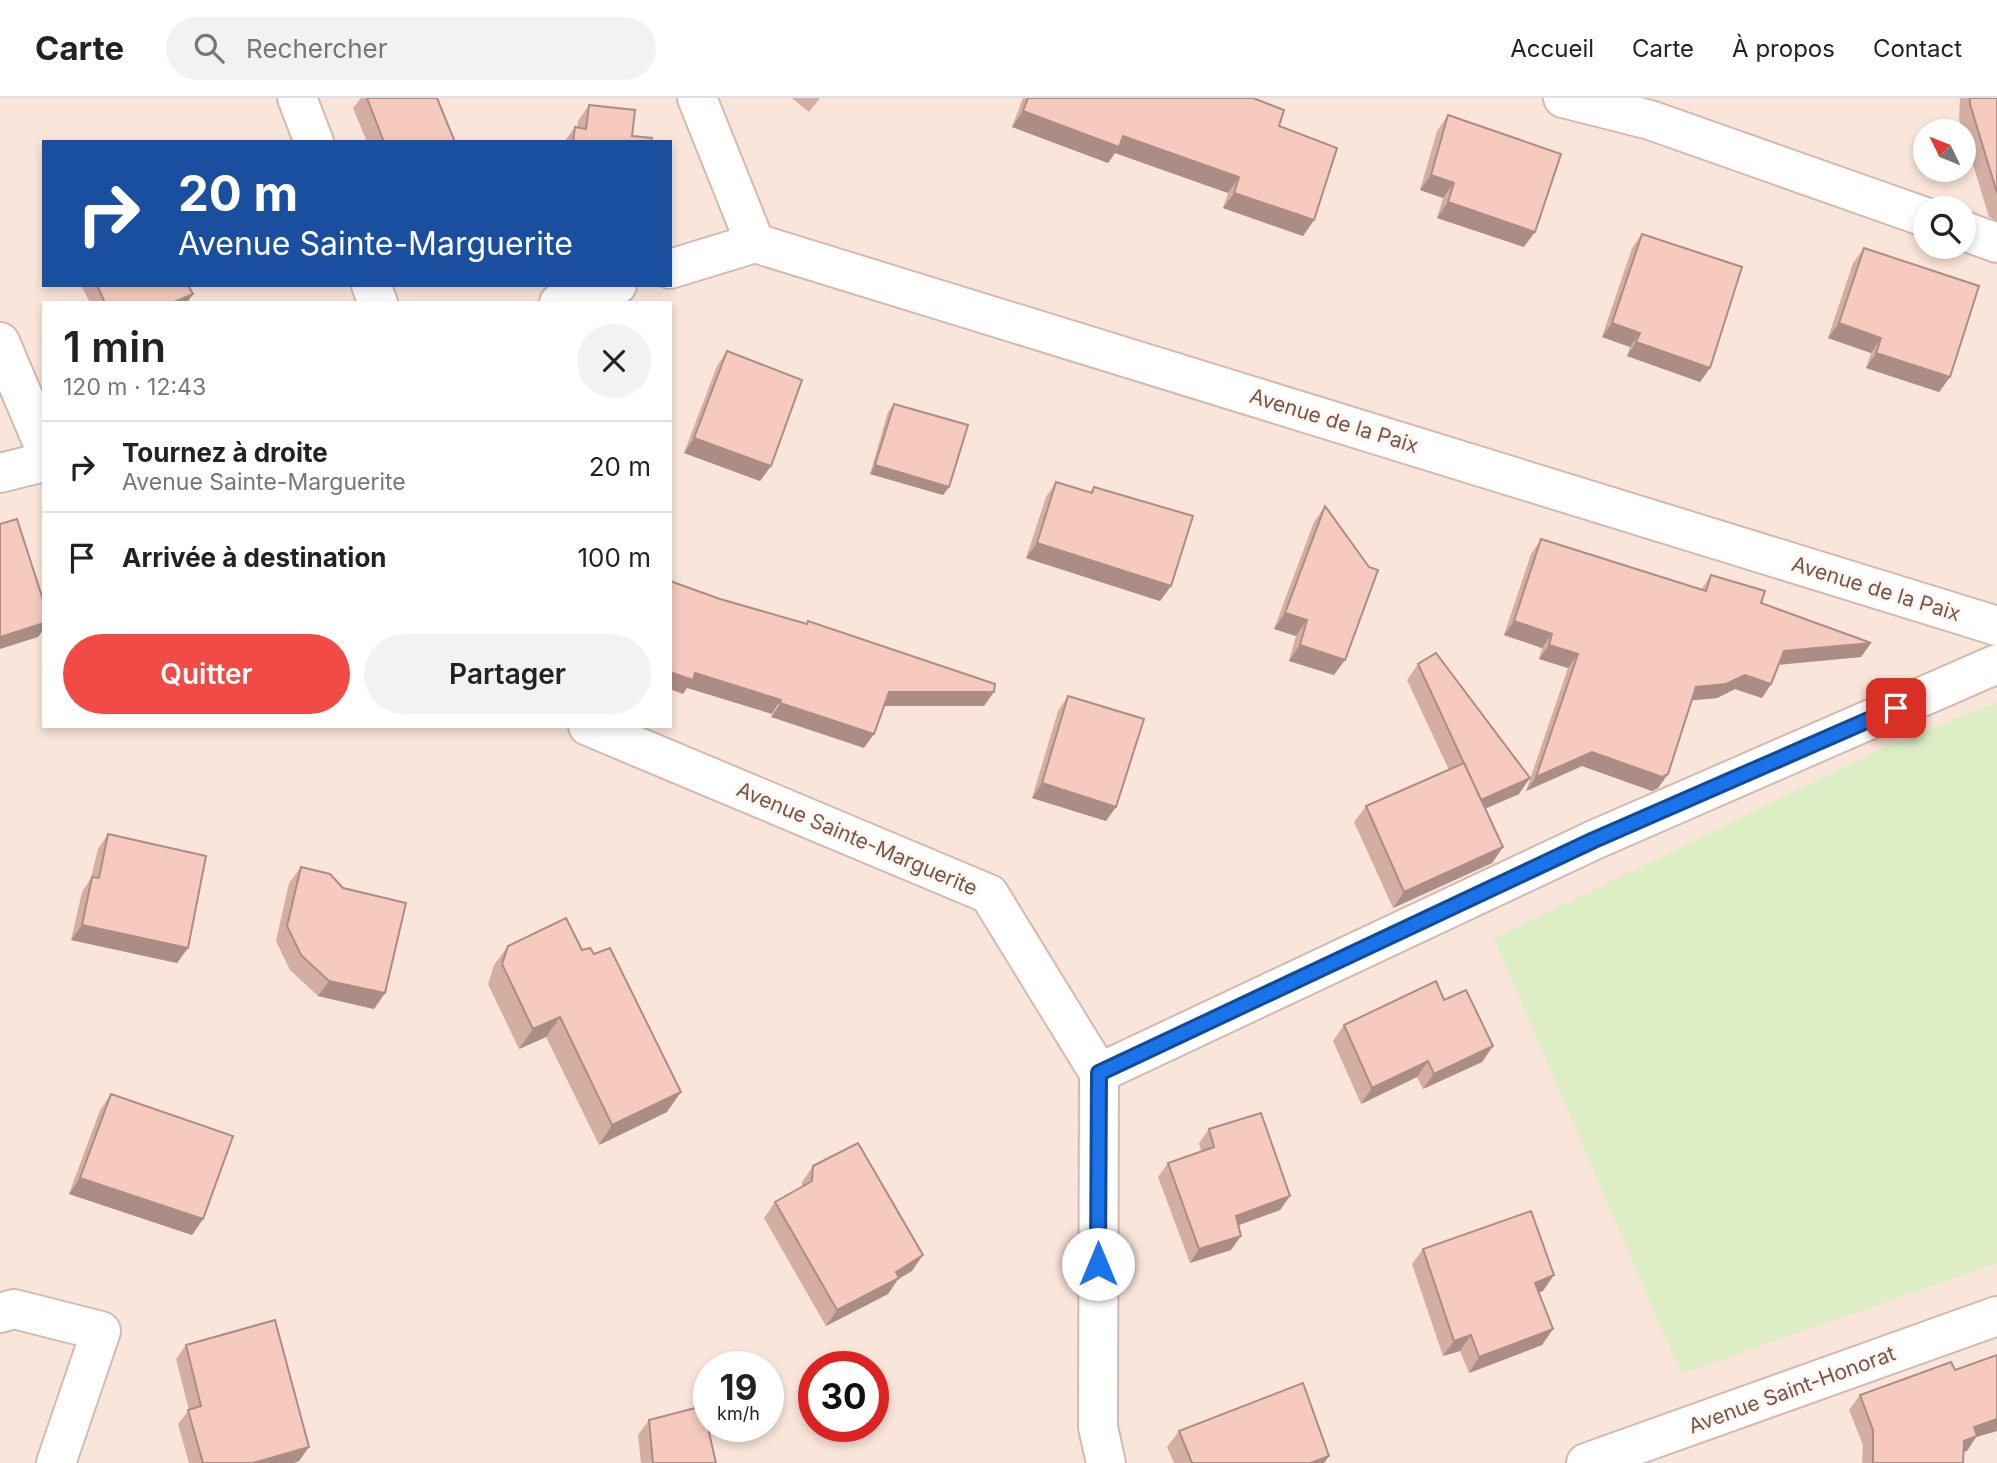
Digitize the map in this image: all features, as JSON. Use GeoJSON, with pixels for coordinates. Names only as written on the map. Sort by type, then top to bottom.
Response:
{"type":"FeatureCollection","features":[{"type":"Feature","properties":{"kind":"street"},"geometry":{"type":"LineString","coordinates":[[297,98],[313,140]]}},
{"type":"Feature","properties":{"kind":"street"},"geometry":{"type":"LineString","coordinates":[[672,268],[755,243],[697,98]]}},
{"type":"Feature","properties":{"kind":"street"},"geometry":{"type":"LineString","coordinates":[[1563,98],[1648,109],[1913,212]]}},
{"type":"Feature","properties":{"kind":"street"},"geometry":{"type":"LineString","coordinates":[[1976,235],[1997,243]]}},
{"type":"Feature","properties":{"kind":"street","name":"Avenue de la Paix"},"geometry":{"type":"LineString","coordinates":[[755,243],[1997,626]]}},
{"type":"Feature","properties":{"kind":"street"},"geometry":{"type":"LineString","coordinates":[[565,301],[611,287]]}},
{"type":"Feature","properties":{"kind":"street"},"geometry":{"type":"LineString","coordinates":[[0,342],[42,441]]}},
{"type":"Feature","properties":{"kind":"street"},"geometry":{"type":"LineString","coordinates":[[0,473],[42,462]]}},
{"type":"Feature","properties":{"kind":"street"},"geometry":{"type":"LineString","coordinates":[[1106,1463],[1098,1427],[1099,1073],[1594,840],[1997,664]]}},
{"type":"Feature","properties":{"kind":"street","name":"Avenue Sainte-Marguerite"},"geometry":{"type":"LineString","coordinates":[[594,728],[989,894],[1099,1073]]}},
{"type":"Feature","properties":{"kind":"street"},"geometry":{"type":"LineString","coordinates":[[0,1313],[14,1309],[101,1331],[56,1463]]}},
{"type":"Feature","properties":{"kind":"street","name":"Avenue Saint-Honorat"},"geometry":{"type":"LineString","coordinates":[[1586,1463],[1997,1316]]}},
{"type":"Feature","properties":{"kind":"shaded area"},"geometry":{"type":"Polygon","coordinates":[[[0,98],[1997,98],[1997,1463],[0,1463],[0,98]]]}},
{"type":"Feature","properties":{"kind":"green space"},"geometry":{"type":"Polygon","coordinates":[[[1997,702],[1997,1263],[1681,1374],[1494,939],[1883,748],[1997,702]]]}},
{"type":"Feature","properties":{"kind":"building"},"geometry":{"type":"Polygon","coordinates":[[[367,98],[437,98],[454,140],[383,140],[367,98]]]}},
{"type":"Feature","properties":{"kind":"building"},"geometry":{"type":"Polygon","coordinates":[[[1028,98],[1253,98],[1284,110],[1279,126],[1337,148],[1314,220],[1234,193],[1239,177],[1123,136],[1119,147],[1023,111],[1028,98]]]}},
{"type":"Feature","properties":{"kind":"building"},"geometry":{"type":"Polygon","coordinates":[[[1970,98],[1997,98],[1997,193],[1976,119],[1970,98]]]}},
{"type":"Feature","properties":{"kind":"building"},"geometry":{"type":"Polygon","coordinates":[[[589,105],[635,110],[632,136],[652,138],[573,140],[575,127],[586,129],[589,105]]]}},
{"type":"Feature","properties":{"kind":"building"},"geometry":{"type":"Polygon","coordinates":[[[1448,115],[1561,154],[1535,232],[1448,202],[1454,183],[1431,175],[1448,115]]]}},
{"type":"Feature","properties":{"kind":"building"},"geometry":{"type":"Polygon","coordinates":[[[1642,234],[1742,267],[1710,368],[1636,342],[1640,333],[1612,323],[1642,234]]]}},
{"type":"Feature","properties":{"kind":"building"},"geometry":{"type":"Polygon","coordinates":[[[1864,248],[1979,286],[1950,377],[1876,353],[1881,338],[1839,323],[1864,248]]]}},
{"type":"Feature","properties":{"kind":"building"},"geometry":{"type":"Polygon","coordinates":[[[98,287],[189,287],[193,294],[177,301],[104,301],[98,287]]]}},
{"type":"Feature","properties":{"kind":"building"},"geometry":{"type":"Polygon","coordinates":[[[727,351],[802,380],[771,466],[694,438],[727,351]]]}},
{"type":"Feature","properties":{"kind":"building"},"geometry":{"type":"Polygon","coordinates":[[[894,404],[968,425],[949,487],[875,465],[894,404]]]}},
{"type":"Feature","properties":{"kind":"building"},"geometry":{"type":"Polygon","coordinates":[[[1056,482],[1092,493],[1094,487],[1193,516],[1171,586],[1037,543],[1056,482]]]}},
{"type":"Feature","properties":{"kind":"building"},"geometry":{"type":"Polygon","coordinates":[[[1325,506],[1369,567],[1378,570],[1345,660],[1300,645],[1307,620],[1285,613],[1325,506]]]}},
{"type":"Feature","properties":{"kind":"building"},"geometry":{"type":"Polygon","coordinates":[[[17,519],[42,597],[42,624],[0,637],[0,524],[17,519]]]}},
{"type":"Feature","properties":{"kind":"building"},"geometry":{"type":"Polygon","coordinates":[[[1541,539],[1706,591],[1711,575],[1765,591],[1761,603],[1871,643],[1784,651],[1771,684],[1745,675],[1726,684],[1696,687],[1668,774],[1662,777],[1592,752],[1536,777],[1578,654],[1549,645],[1552,634],[1514,621],[1541,539]]]}},
{"type":"Feature","properties":{"kind":"building"},"geometry":{"type":"Polygon","coordinates":[[[672,582],[720,599],[807,624],[808,621],[995,684],[994,692],[889,692],[874,734],[780,703],[781,700],[695,673],[693,680],[672,673],[672,582]]]}},
{"type":"Feature","properties":{"kind":"building"},"geometry":{"type":"Polygon","coordinates":[[[1436,653],[1530,778],[1481,800],[1418,664],[1436,653]]]}},
{"type":"Feature","properties":{"kind":"building"},"geometry":{"type":"Polygon","coordinates":[[[1068,696],[1144,719],[1116,807],[1042,783],[1068,696]]]}},
{"type":"Feature","properties":{"kind":"building"},"geometry":{"type":"Polygon","coordinates":[[[1464,763],[1503,847],[1404,892],[1366,806],[1464,763]]]}},
{"type":"Feature","properties":{"kind":"building"},"geometry":{"type":"Polygon","coordinates":[[[108,834],[206,856],[188,948],[82,925],[92,877],[99,878],[108,834]]]}},
{"type":"Feature","properties":{"kind":"building"},"geometry":{"type":"Polygon","coordinates":[[[301,867],[330,874],[343,888],[406,903],[385,993],[329,981],[301,955],[287,926],[301,867]]]}},
{"type":"Feature","properties":{"kind":"building"},"geometry":{"type":"Polygon","coordinates":[[[566,918],[582,950],[590,948],[594,954],[610,948],[681,1092],[612,1125],[560,1017],[533,1029],[502,964],[508,946],[566,918]]]}},
{"type":"Feature","properties":{"kind":"building"},"geometry":{"type":"Polygon","coordinates":[[[1436,981],[1444,1000],[1466,990],[1493,1046],[1434,1074],[1428,1061],[1372,1088],[1344,1025],[1436,981]]]}},
{"type":"Feature","properties":{"kind":"building"},"geometry":{"type":"Polygon","coordinates":[[[111,1094],[233,1136],[203,1219],[80,1178],[111,1094]]]}},
{"type":"Feature","properties":{"kind":"building"},"geometry":{"type":"Polygon","coordinates":[[[1261,1113],[1290,1196],[1236,1216],[1241,1236],[1199,1249],[1168,1163],[1214,1147],[1209,1129],[1261,1113]]]}},
{"type":"Feature","properties":{"kind":"building"},"geometry":{"type":"Polygon","coordinates":[[[858,1143],[923,1255],[896,1272],[899,1278],[837,1310],[775,1202],[812,1181],[813,1166],[858,1143]]]}},
{"type":"Feature","properties":{"kind":"building"},"geometry":{"type":"Polygon","coordinates":[[[1531,1211],[1554,1275],[1535,1283],[1553,1329],[1479,1357],[1471,1335],[1454,1341],[1423,1249],[1531,1211]]]}},
{"type":"Feature","properties":{"kind":"building"},"geometry":{"type":"Polygon","coordinates":[[[275,1320],[309,1447],[253,1463],[203,1463],[188,1410],[201,1406],[186,1345],[275,1320]]]}},
{"type":"Feature","properties":{"kind":"building"},"geometry":{"type":"Polygon","coordinates":[[[1997,1355],[1997,1419],[1974,1427],[1977,1436],[1964,1441],[1963,1463],[1873,1463],[1873,1430],[1860,1395],[1951,1362],[1955,1370],[1997,1355]]]}},
{"type":"Feature","properties":{"kind":"building"},"geometry":{"type":"Polygon","coordinates":[[[1303,1383],[1329,1456],[1311,1463],[1192,1463],[1179,1431],[1303,1383]]]}},
{"type":"Feature","properties":{"kind":"building"},"geometry":{"type":"Polygon","coordinates":[[[693,1409],[693,1442],[711,1442],[716,1463],[653,1463],[649,1420],[693,1409]]]}},
{"type":"Feature","properties":{"kind":"route"},"geometry":{"type":"LineString","coordinates":[[1098,1264],[1099,1073],[1594,840],[1896,708]]}}]}
